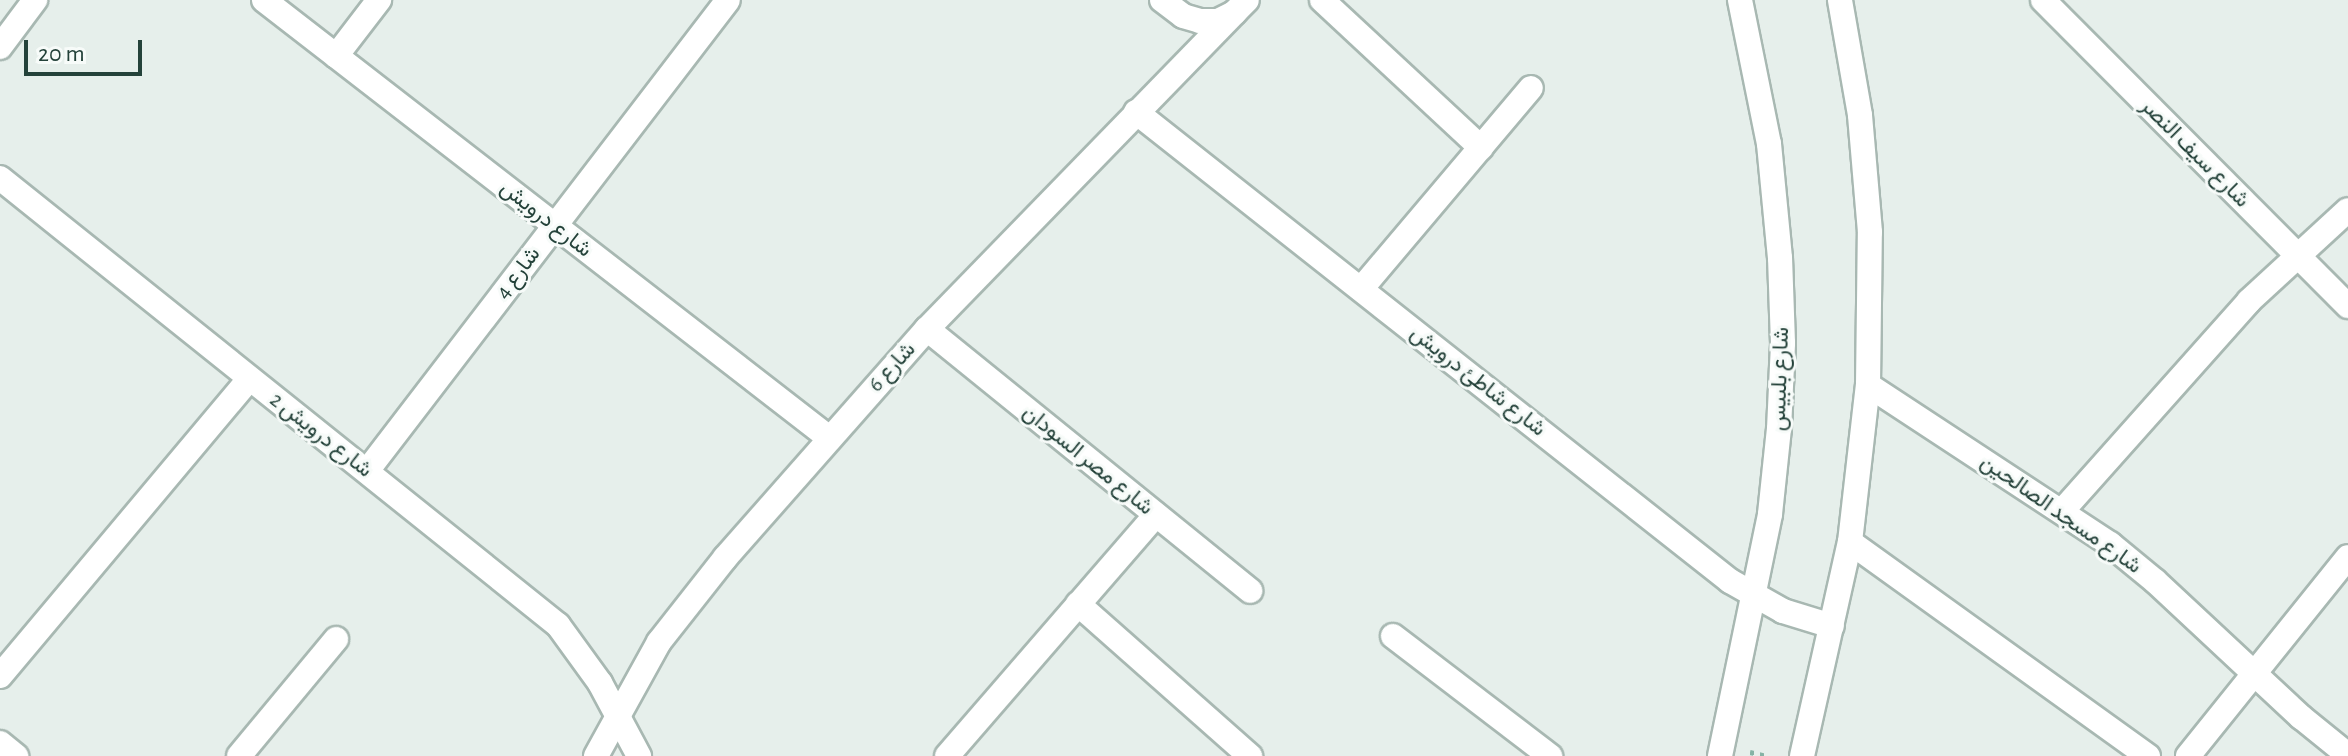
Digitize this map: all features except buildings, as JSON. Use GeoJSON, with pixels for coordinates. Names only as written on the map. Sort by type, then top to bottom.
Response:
{"type":"FeatureCollection","features":[{"type":"Feature","properties":{"kind":"street"},"geometry":{"type":"LineString","coordinates":[[0,47],[35,0]]}},
{"type":"Feature","properties":{"kind":"street","name":"شارع درويش"},"geometry":{"type":"LineString","coordinates":[[264,0],[828,437]]}},
{"type":"Feature","properties":{"kind":"street"},"geometry":{"type":"LineString","coordinates":[[336,56],[379,0]]}},
{"type":"Feature","properties":{"kind":"street","name":"شارع 4"},"geometry":{"type":"LineString","coordinates":[[367,471],[728,0]]}},
{"type":"Feature","properties":{"kind":"street"},"geometry":{"type":"LineString","coordinates":[[1162,0],[1183,16],[1200,21],[1218,21],[1241,7]]}},
{"type":"Feature","properties":{"kind":"street"},"geometry":{"type":"LineString","coordinates":[[1322,0],[1481,148]]}},
{"type":"Feature","properties":{"kind":"street","name":"شارع بلبيس"},"geometry":{"type":"LineString","coordinates":[[1720,756],[1755,598],[1770,514],[1779,429],[1780,258],[1769,144],[1740,0]]}},
{"type":"Feature","properties":{"kind":"street"},"geometry":{"type":"LineString","coordinates":[[1802,756],[1850,542],[1868,385],[1870,232],[1860,115],[1840,0]]}},
{"type":"Feature","properties":{"kind":"street","name":"شارع سيف النصر"},"geometry":{"type":"LineString","coordinates":[[2043,0],[2348,306]]}},
{"type":"Feature","properties":{"kind":"street","name":"شارع 6"},"geometry":{"type":"LineString","coordinates":[[596,756],[659,642],[828,437],[927,329],[1241,7]]}},
{"type":"Feature","properties":{"kind":"street"},"geometry":{"type":"LineString","coordinates":[[1361,289],[1531,88]]}},
{"type":"Feature","properties":{"kind":"street","name":"شارع شاطئ درويش"},"geometry":{"type":"LineString","coordinates":[[1136,112],[1755,598],[1832,626]]}},
{"type":"Feature","properties":{"kind":"street","name":"شارع درويش 2"},"geometry":{"type":"LineString","coordinates":[[3,186],[558,625],[581,653],[639,756]]}},
{"type":"Feature","properties":{"kind":"street"},"geometry":{"type":"LineString","coordinates":[[2063,510],[2204,350],[2297,255],[2348,210]]}},
{"type":"Feature","properties":{"kind":"street","name":"شارع مصر السودان"},"geometry":{"type":"LineString","coordinates":[[927,329],[1250,591]]}},
{"type":"Feature","properties":{"kind":"street"},"geometry":{"type":"LineString","coordinates":[[0,676],[249,379]]}},
{"type":"Feature","properties":{"kind":"street","name":"شارع مسجد الصالحين"},"geometry":{"type":"LineString","coordinates":[[1868,385],[2063,510],[2155,581],[2253,674],[2348,755]]}},
{"type":"Feature","properties":{"kind":"street"},"geometry":{"type":"LineString","coordinates":[[947,756],[1156,515]]}},
{"type":"Feature","properties":{"kind":"street"},"geometry":{"type":"LineString","coordinates":[[1850,542],[2148,756]]}},
{"type":"Feature","properties":{"kind":"street"},"geometry":{"type":"LineString","coordinates":[[2188,756],[2348,557]]}},
{"type":"Feature","properties":{"kind":"street"},"geometry":{"type":"LineString","coordinates":[[1078,604],[1250,756]]}},
{"type":"Feature","properties":{"kind":"street"},"geometry":{"type":"LineString","coordinates":[[1393,636],[1550,756]]}},
{"type":"Feature","properties":{"kind":"street"},"geometry":{"type":"LineString","coordinates":[[239,756],[336,639]]}},
{"type":"Feature","properties":{"kind":"street"},"geometry":{"type":"LineString","coordinates":[[0,743],[16,756]]}}]}
